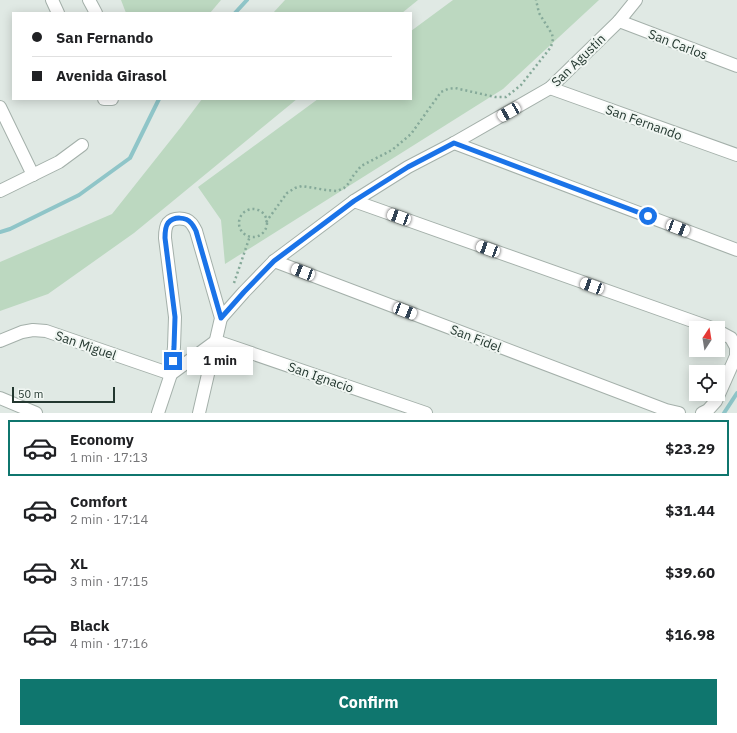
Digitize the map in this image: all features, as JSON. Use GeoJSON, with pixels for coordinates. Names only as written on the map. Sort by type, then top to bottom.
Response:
{"type":"FeatureCollection","features":[{"type":"Feature","properties":{"kind":"street"},"geometry":{"type":"LineString","coordinates":[[52,0],[58,12]]}},
{"type":"Feature","properties":{"kind":"street"},"geometry":{"type":"LineString","coordinates":[[89,0],[95,12]]}},
{"type":"Feature","properties":{"kind":"street","name":"San Agustín"},"geometry":{"type":"LineString","coordinates":[[221,318],[274,261],[354,201],[408,167],[454,143],[550,88],[619,21],[636,0]]}},
{"type":"Feature","properties":{"kind":"street","name":"San Carlos"},"geometry":{"type":"LineString","coordinates":[[619,21],[737,66]]}},
{"type":"Feature","properties":{"kind":"street","name":"San Fernando"},"geometry":{"type":"LineString","coordinates":[[550,88],[737,155]]}},
{"type":"Feature","properties":{"kind":"street"},"geometry":{"type":"LineString","coordinates":[[0,107],[33,175]]}},
{"type":"Feature","properties":{"kind":"street"},"geometry":{"type":"LineString","coordinates":[[454,143],[737,250]]}},
{"type":"Feature","properties":{"kind":"street"},"geometry":{"type":"LineString","coordinates":[[0,191],[59,162],[82,145]]}},
{"type":"Feature","properties":{"kind":"street"},"geometry":{"type":"LineString","coordinates":[[354,201],[692,321]]}},
{"type":"Feature","properties":{"kind":"street"},"geometry":{"type":"LineString","coordinates":[[158,413],[171,374],[174,347],[175,317],[165,230],[168,222],[174,219],[182,218],[191,222],[196,231],[221,318],[199,413]]}},
{"type":"Feature","properties":{"kind":"street","name":"San Fidel"},"geometry":{"type":"LineString","coordinates":[[274,261],[666,410],[678,413]]}},
{"type":"Feature","properties":{"kind":"street","name":"San Miguel"},"geometry":{"type":"LineString","coordinates":[[0,341],[22,332],[33,330],[46,331],[171,374]]}},
{"type":"Feature","properties":{"kind":"street"},"geometry":{"type":"LineString","coordinates":[[702,413],[708,410],[716,401],[736,356],[736,347],[731,338],[725,335]]}},
{"type":"Feature","properties":{"kind":"street"},"geometry":{"type":"LineString","coordinates":[[171,374],[216,341]]}},
{"type":"Feature","properties":{"kind":"street","name":"San Ignacio"},"geometry":{"type":"LineString","coordinates":[[216,341],[426,413]]}},
{"type":"Feature","properties":{"kind":"street"},"geometry":{"type":"LineString","coordinates":[[0,398],[36,413]]}},
{"type":"Feature","properties":{"kind":"path"},"geometry":{"type":"LineString","coordinates":[[266,222],[287,193],[296,188],[302,186],[337,191],[344,188],[362,166],[392,150],[411,134],[441,92],[455,88],[496,98],[506,97],[521,86],[551,47],[553,39],[552,34],[539,13],[536,0]]}},
{"type":"Feature","properties":{"kind":"path"},"geometry":{"type":"LineString","coordinates":[[253,209],[262,213],[266,222],[266,227],[263,231],[255,236],[245,234],[239,226],[239,221],[244,212],[253,209]]}},
{"type":"Feature","properties":{"kind":"path"},"geometry":{"type":"LineString","coordinates":[[232,289],[250,236]]}},
{"type":"Feature","properties":{"kind":"green space"},"geometry":{"type":"Polygon","coordinates":[[[121,0],[221,0],[211,12],[126,12],[121,0]]]}},
{"type":"Feature","properties":{"kind":"green space"},"geometry":{"type":"Polygon","coordinates":[[[285,0],[418,0],[403,12],[274,12],[285,0]]]}},
{"type":"Feature","properties":{"kind":"green space"},"geometry":{"type":"Polygon","coordinates":[[[453,0],[599,0],[503,89],[225,264],[221,220],[198,187],[317,100],[412,100],[412,30],[453,0]]]}},
{"type":"Feature","properties":{"kind":"green space"},"geometry":{"type":"Polygon","coordinates":[[[201,100],[296,100],[134,233],[48,294],[0,311],[0,262],[112,214],[201,100]]]}},
{"type":"Feature","properties":{"kind":"waterway"},"geometry":{"type":"LineString","coordinates":[[236,12],[247,0]]}},
{"type":"Feature","properties":{"kind":"waterway"},"geometry":{"type":"LineString","coordinates":[[0,232],[10,229],[79,195],[130,158],[159,100]]}},
{"type":"Feature","properties":{"kind":"waterway"},"geometry":{"type":"LineString","coordinates":[[724,413],[737,393]]}},
{"type":"Feature","properties":{"kind":"route"},"geometry":{"type":"LineString","coordinates":[[173,361],[175,317],[165,230],[168,222],[174,219],[182,218],[191,222],[196,231],[221,318],[274,261],[354,201],[408,167],[454,143],[648,216]]}}]}
